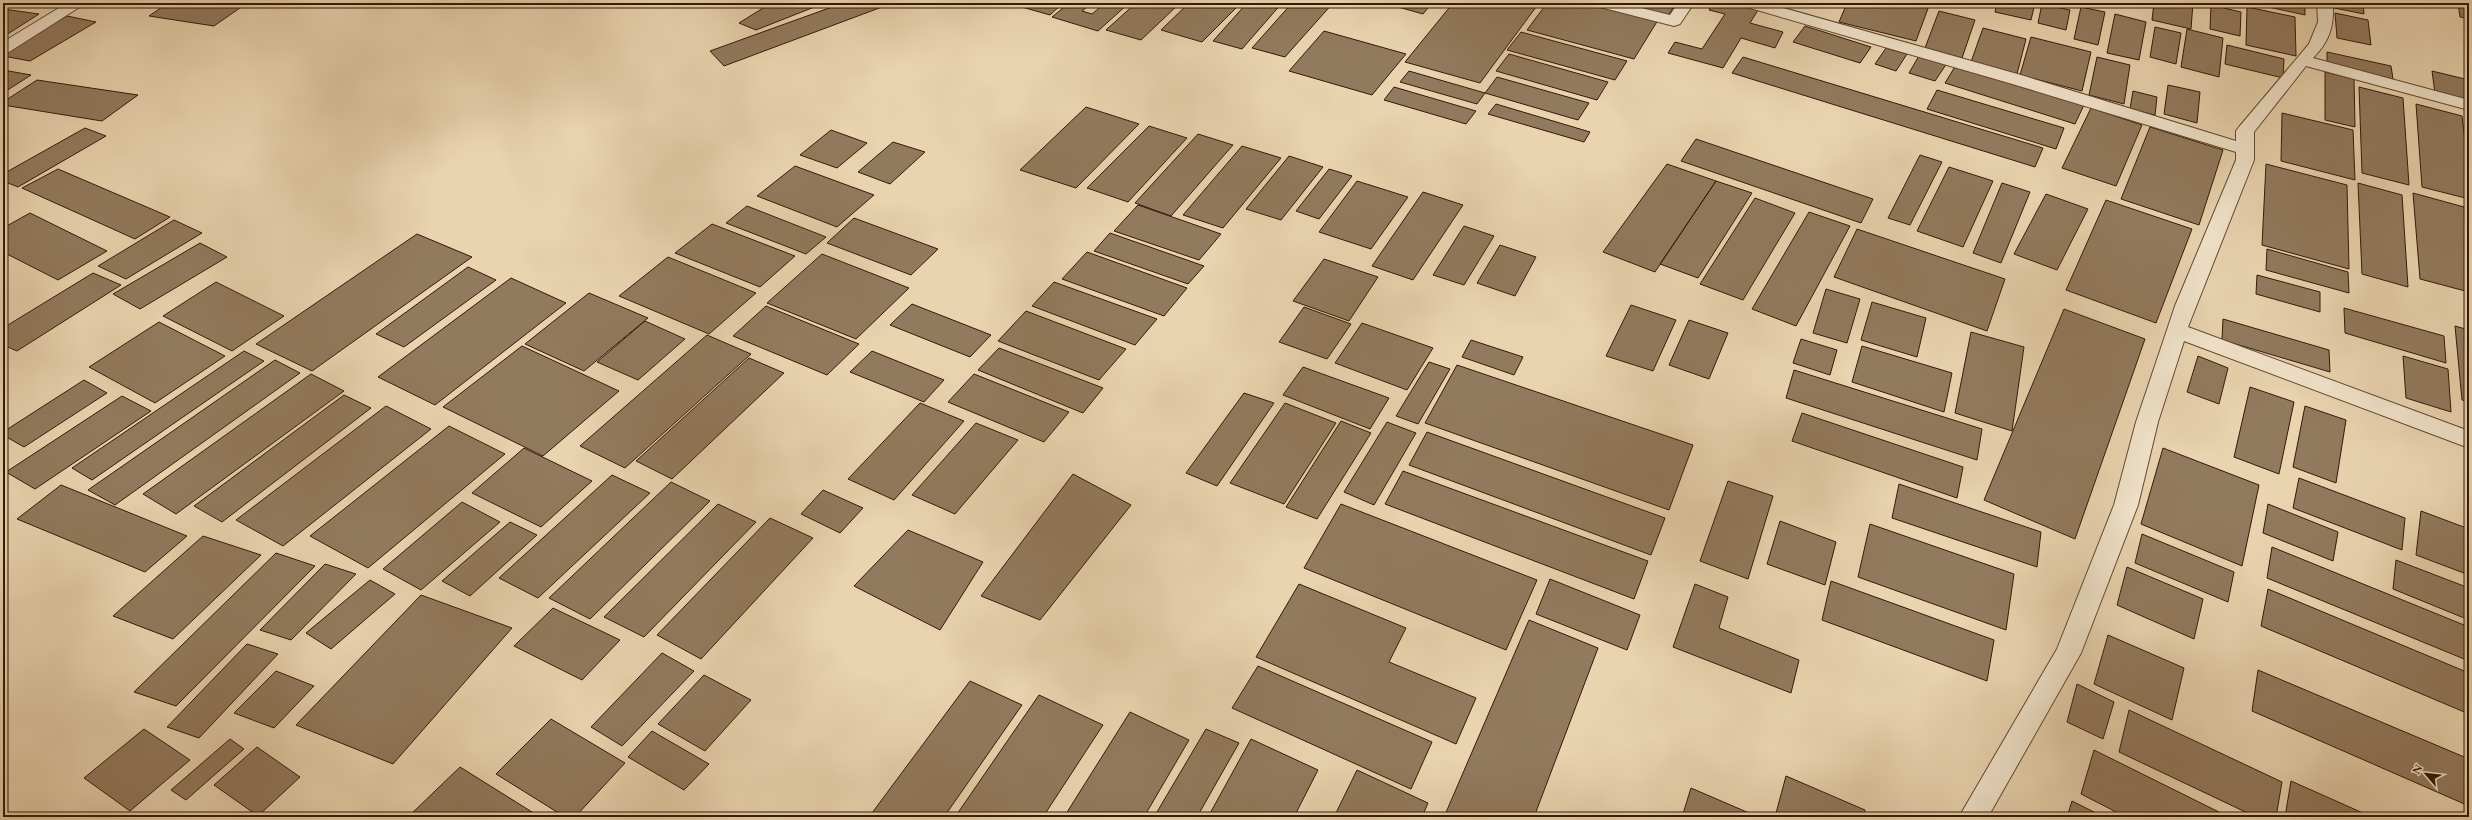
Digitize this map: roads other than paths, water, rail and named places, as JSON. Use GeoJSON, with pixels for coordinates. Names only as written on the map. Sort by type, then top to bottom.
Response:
{"type":"FeatureCollection","features":[{"type":"Feature","properties":{"kind":"street"},"geometry":{"type":"LineString","coordinates":[[3,48],[78,3]]}},
{"type":"Feature","properties":{"kind":"street"},"geometry":{"type":"LineString","coordinates":[[1602,3],[1674,21],[1686,3]]}},
{"type":"Feature","properties":{"kind":"street"},"geometry":{"type":"LineString","coordinates":[[1749,3],[2015,79],[2245,149]]}},
{"type":"Feature","properties":{"kind":"street"},"geometry":{"type":"LineString","coordinates":[[1973,817],[2068,654],[2126,505],[2147,422],[2177,331],[2245,160],[2245,132],[2302,60],[2316,46],[2326,22],[2325,3]]}},
{"type":"Feature","properties":{"kind":"street"},"geometry":{"type":"LineString","coordinates":[[2302,60],[2469,106]]}},
{"type":"Feature","properties":{"kind":"street"},"geometry":{"type":"LineString","coordinates":[[2177,331],[2469,440]]}}]}
